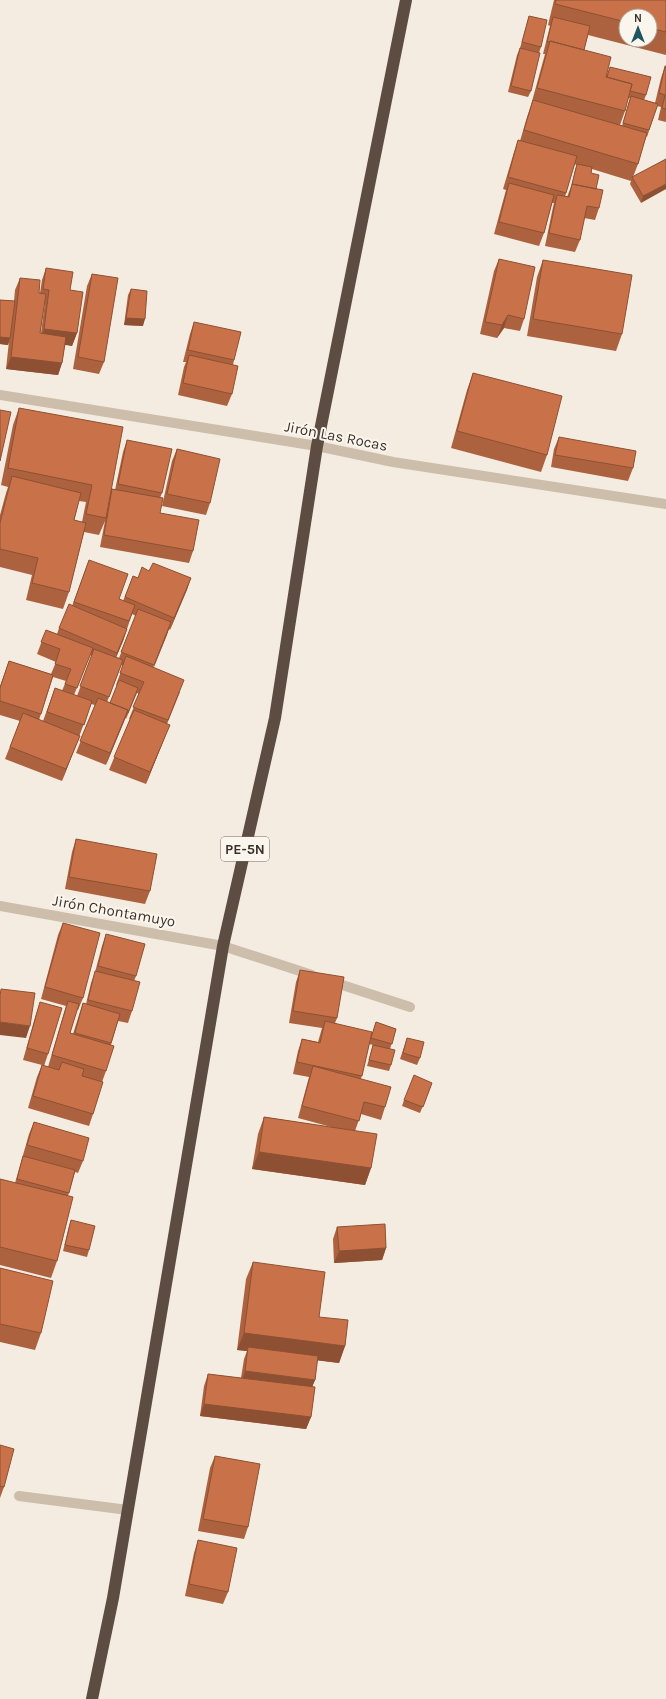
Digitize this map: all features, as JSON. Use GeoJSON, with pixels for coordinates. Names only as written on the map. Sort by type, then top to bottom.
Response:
{"type":"FeatureCollection","features":[{"type":"Feature","properties":{"kind":"highway","name":"PE-5N"},"geometry":{"type":"LineString","coordinates":[[92,1699],[113,1598],[223,946],[275,718],[317,446],[406,0]]}},
{"type":"Feature","properties":{"kind":"street","name":"Jirón Las Rocas"},"geometry":{"type":"LineString","coordinates":[[0,395],[317,446],[393,462],[666,504]]}},
{"type":"Feature","properties":{"kind":"street","name":"Jirón Chontamuyo"},"geometry":{"type":"LineString","coordinates":[[0,906],[223,946],[410,1007]]}},
{"type":"Feature","properties":{"kind":"street"},"geometry":{"type":"LineString","coordinates":[[19,1496],[128,1510]]}},
{"type":"Feature","properties":{"kind":"building"},"geometry":{"type":"Polygon","coordinates":[[[556,0],[666,0],[666,32],[658,30],[658,8],[618,8],[618,20],[555,4],[556,0]]]}},
{"type":"Feature","properties":{"kind":"building"},"geometry":{"type":"Polygon","coordinates":[[[529,16],[547,20],[541,47],[522,42],[529,16]]]}},
{"type":"Feature","properties":{"kind":"building"},"geometry":{"type":"Polygon","coordinates":[[[553,17],[590,26],[584,50],[550,41],[547,42],[553,17]]]}},
{"type":"Feature","properties":{"kind":"building"},"geometry":{"type":"Polygon","coordinates":[[[550,41],[611,57],[606,77],[632,84],[625,111],[537,88],[550,41]]]}},
{"type":"Feature","properties":{"kind":"building"},"geometry":{"type":"Polygon","coordinates":[[[520,48],[540,53],[531,91],[511,86],[520,48]]]}},
{"type":"Feature","properties":{"kind":"building"},"geometry":{"type":"Polygon","coordinates":[[[665,66],[666,109],[662,108],[665,95],[659,93],[665,66]]]}},
{"type":"Feature","properties":{"kind":"building"},"geometry":{"type":"Polygon","coordinates":[[[610,67],[651,77],[646,95],[630,91],[632,84],[607,77],[610,67]]]}},
{"type":"Feature","properties":{"kind":"building"},"geometry":{"type":"Polygon","coordinates":[[[631,96],[658,104],[649,130],[623,123],[631,96]]]}},
{"type":"Feature","properties":{"kind":"building"},"geometry":{"type":"Polygon","coordinates":[[[533,100],[647,133],[638,164],[524,130],[533,100]]]}},
{"type":"Feature","properties":{"kind":"building"},"geometry":{"type":"Polygon","coordinates":[[[518,140],[577,156],[566,193],[508,177],[518,140]]]}},
{"type":"Feature","properties":{"kind":"building"},"geometry":{"type":"Polygon","coordinates":[[[666,159],[666,184],[643,196],[632,177],[666,159]]]}},
{"type":"Feature","properties":{"kind":"building"},"geometry":{"type":"Polygon","coordinates":[[[577,164],[592,167],[591,173],[599,175],[596,189],[572,184],[577,164]]]}},
{"type":"Feature","properties":{"kind":"building"},"geometry":{"type":"Polygon","coordinates":[[[509,183],[554,195],[544,233],[499,222],[509,183]]]}},
{"type":"Feature","properties":{"kind":"building"},"geometry":{"type":"Polygon","coordinates":[[[572,184],[603,190],[599,208],[587,206],[580,240],[549,233],[557,195],[569,197],[572,184]]]}},
{"type":"Feature","properties":{"kind":"building"},"geometry":{"type":"Polygon","coordinates":[[[499,259],[535,267],[524,319],[508,315],[502,325],[485,322],[499,259]]]}},
{"type":"Feature","properties":{"kind":"building"},"geometry":{"type":"Polygon","coordinates":[[[543,260],[632,275],[622,334],[533,319],[543,260]]]}},
{"type":"Feature","properties":{"kind":"building"},"geometry":{"type":"Polygon","coordinates":[[[46,268],[73,272],[70,290],[83,292],[77,333],[44,329],[49,290],[43,289],[46,268]]]}},
{"type":"Feature","properties":{"kind":"building"},"geometry":{"type":"Polygon","coordinates":[[[92,274],[118,278],[104,362],[78,357],[92,274]]]}},
{"type":"Feature","properties":{"kind":"building"},"geometry":{"type":"Polygon","coordinates":[[[20,278],[40,280],[39,293],[46,294],[40,333],[66,337],[62,363],[11,357],[20,278]]]}},
{"type":"Feature","properties":{"kind":"building"},"geometry":{"type":"Polygon","coordinates":[[[131,289],[147,291],[145,319],[126,318],[131,289]]]}},
{"type":"Feature","properties":{"kind":"building"},"geometry":{"type":"Polygon","coordinates":[[[0,300],[15,301],[10,338],[0,337],[0,300]]]}},
{"type":"Feature","properties":{"kind":"building"},"geometry":{"type":"Polygon","coordinates":[[[194,322],[241,332],[234,360],[188,350],[194,322]]]}},
{"type":"Feature","properties":{"kind":"building"},"geometry":{"type":"Polygon","coordinates":[[[189,355],[238,366],[232,394],[183,383],[189,355]]]}},
{"type":"Feature","properties":{"kind":"building"},"geometry":{"type":"Polygon","coordinates":[[[473,373],[562,396],[547,455],[457,431],[473,373]]]}},
{"type":"Feature","properties":{"kind":"building"},"geometry":{"type":"Polygon","coordinates":[[[19,408],[123,427],[106,518],[86,514],[92,485],[8,468],[19,408]]]}},
{"type":"Feature","properties":{"kind":"building"},"geometry":{"type":"Polygon","coordinates":[[[0,410],[11,412],[0,461],[0,410]]]}},
{"type":"Feature","properties":{"kind":"building"},"geometry":{"type":"Polygon","coordinates":[[[559,437],[636,451],[633,468],[555,455],[559,437]]]}},
{"type":"Feature","properties":{"kind":"building"},"geometry":{"type":"Polygon","coordinates":[[[127,440],[172,449],[162,493],[118,484],[127,440]]]}},
{"type":"Feature","properties":{"kind":"building"},"geometry":{"type":"Polygon","coordinates":[[[177,449],[220,459],[210,503],[167,494],[177,449]]]}},
{"type":"Feature","properties":{"kind":"building"},"geometry":{"type":"Polygon","coordinates":[[[12,476],[81,493],[74,520],[86,523],[69,592],[32,583],[38,558],[0,549],[0,523],[12,476]]]}},
{"type":"Feature","properties":{"kind":"building"},"geometry":{"type":"Polygon","coordinates":[[[112,489],[163,498],[160,513],[199,520],[193,551],[104,535],[112,489]]]}},
{"type":"Feature","properties":{"kind":"building"},"geometry":{"type":"Polygon","coordinates":[[[89,560],[128,574],[119,599],[135,605],[129,621],[74,602],[89,560]]]}},
{"type":"Feature","properties":{"kind":"building"},"geometry":{"type":"Polygon","coordinates":[[[153,563],[191,578],[174,618],[125,597],[133,576],[138,578],[142,567],[149,571],[153,563]]]}},
{"type":"Feature","properties":{"kind":"building"},"geometry":{"type":"Polygon","coordinates":[[[69,604],[127,629],[117,653],[59,628],[69,604]]]}},
{"type":"Feature","properties":{"kind":"building"},"geometry":{"type":"Polygon","coordinates":[[[138,609],[171,622],[154,665],[121,652],[138,609]]]}},
{"type":"Feature","properties":{"kind":"building"},"geometry":{"type":"Polygon","coordinates":[[[46,630],[93,648],[77,688],[65,684],[71,669],[55,664],[60,649],[41,642],[46,630]]]}},
{"type":"Feature","properties":{"kind":"building"},"geometry":{"type":"Polygon","coordinates":[[[94,649],[123,660],[109,697],[80,686],[94,649]]]}},
{"type":"Feature","properties":{"kind":"building"},"geometry":{"type":"Polygon","coordinates":[[[126,656],[184,680],[168,720],[133,707],[144,682],[120,673],[126,656]]]}},
{"type":"Feature","properties":{"kind":"building"},"geometry":{"type":"Polygon","coordinates":[[[9,661],[53,675],[41,714],[0,701],[0,688],[9,661]]]}},
{"type":"Feature","properties":{"kind":"building"},"geometry":{"type":"Polygon","coordinates":[[[119,680],[138,688],[128,713],[128,710],[110,703],[119,680]]]}},
{"type":"Feature","properties":{"kind":"building"},"geometry":{"type":"Polygon","coordinates":[[[55,688],[92,701],[84,725],[47,712],[55,688]]]}},
{"type":"Feature","properties":{"kind":"building"},"geometry":{"type":"Polygon","coordinates":[[[98,698],[128,710],[110,753],[80,741],[98,698]]]}},
{"type":"Feature","properties":{"kind":"building"},"geometry":{"type":"Polygon","coordinates":[[[134,710],[170,725],[150,772],[114,757],[134,710]]]}},
{"type":"Feature","properties":{"kind":"building"},"geometry":{"type":"Polygon","coordinates":[[[23,713],[80,736],[66,769],[10,747],[23,713]]]}},
{"type":"Feature","properties":{"kind":"building"},"geometry":{"type":"Polygon","coordinates":[[[76,839],[157,854],[150,891],[69,877],[76,839]]]}},
{"type":"Feature","properties":{"kind":"building"},"geometry":{"type":"Polygon","coordinates":[[[63,923],[100,933],[83,998],[45,987],[63,923]]]}},
{"type":"Feature","properties":{"kind":"building"},"geometry":{"type":"Polygon","coordinates":[[[106,934],[145,944],[136,976],[98,966],[106,934]]]}},
{"type":"Feature","properties":{"kind":"building"},"geometry":{"type":"Polygon","coordinates":[[[300,970],[344,977],[337,1018],[293,1011],[300,970]]]}},
{"type":"Feature","properties":{"kind":"building"},"geometry":{"type":"Polygon","coordinates":[[[95,971],[140,982],[132,1011],[88,1000],[95,971]]]}},
{"type":"Feature","properties":{"kind":"building"},"geometry":{"type":"Polygon","coordinates":[[[1,989],[35,993],[30,1026],[0,1022],[1,989]]]}},
{"type":"Feature","properties":{"kind":"building"},"geometry":{"type":"Polygon","coordinates":[[[68,1001],[79,1004],[70,1033],[114,1046],[106,1071],[52,1055],[68,1001]]]}},
{"type":"Feature","properties":{"kind":"building"},"geometry":{"type":"Polygon","coordinates":[[[40,1002],[62,1008],[48,1054],[27,1048],[40,1002]]]}},
{"type":"Feature","properties":{"kind":"building"},"geometry":{"type":"Polygon","coordinates":[[[83,1003],[120,1014],[111,1043],[75,1033],[83,1003]]]}},
{"type":"Feature","properties":{"kind":"building"},"geometry":{"type":"Polygon","coordinates":[[[325,1021],[372,1032],[362,1076],[297,1062],[302,1039],[320,1043],[325,1021]]]}},
{"type":"Feature","properties":{"kind":"building"},"geometry":{"type":"Polygon","coordinates":[[[376,1022],[396,1029],[392,1044],[371,1038],[376,1022]]]}},
{"type":"Feature","properties":{"kind":"building"},"geometry":{"type":"Polygon","coordinates":[[[407,1038],[424,1042],[420,1058],[403,1053],[407,1038]]]}},
{"type":"Feature","properties":{"kind":"building"},"geometry":{"type":"Polygon","coordinates":[[[373,1045],[395,1050],[391,1065],[369,1060],[373,1045]]]}},
{"type":"Feature","properties":{"kind":"building"},"geometry":{"type":"Polygon","coordinates":[[[62,1062],[84,1069],[82,1076],[103,1082],[93,1114],[33,1096],[42,1065],[59,1070],[62,1062]]]}},
{"type":"Feature","properties":{"kind":"building"},"geometry":{"type":"Polygon","coordinates":[[[313,1066],[391,1087],[385,1107],[364,1102],[359,1121],[302,1106],[313,1066]]]}},
{"type":"Feature","properties":{"kind":"building"},"geometry":{"type":"Polygon","coordinates":[[[414,1075],[432,1083],[423,1107],[404,1100],[414,1075]]]}},
{"type":"Feature","properties":{"kind":"building"},"geometry":{"type":"Polygon","coordinates":[[[264,1117],[377,1134],[371,1168],[259,1152],[264,1117]]]}},
{"type":"Feature","properties":{"kind":"building"},"geometry":{"type":"Polygon","coordinates":[[[34,1122],[89,1138],[83,1161],[27,1145],[34,1122]]]}},
{"type":"Feature","properties":{"kind":"building"},"geometry":{"type":"Polygon","coordinates":[[[23,1156],[75,1170],[69,1193],[17,1179],[23,1156]]]}},
{"type":"Feature","properties":{"kind":"building"},"geometry":{"type":"Polygon","coordinates":[[[0,1179],[73,1197],[57,1261],[0,1247],[0,1179]]]}},
{"type":"Feature","properties":{"kind":"building"},"geometry":{"type":"Polygon","coordinates":[[[71,1220],[95,1226],[89,1250],[65,1245],[71,1220]]]}},
{"type":"Feature","properties":{"kind":"building"},"geometry":{"type":"Polygon","coordinates":[[[385,1224],[386,1248],[339,1251],[337,1227],[385,1224]]]}},
{"type":"Feature","properties":{"kind":"building"},"geometry":{"type":"Polygon","coordinates":[[[253,1262],[325,1272],[319,1317],[348,1320],[345,1346],[244,1333],[253,1262]]]}},
{"type":"Feature","properties":{"kind":"building"},"geometry":{"type":"Polygon","coordinates":[[[0,1268],[53,1281],[41,1333],[0,1324],[0,1268]]]}},
{"type":"Feature","properties":{"kind":"building"},"geometry":{"type":"Polygon","coordinates":[[[248,1347],[318,1356],[315,1380],[245,1371],[248,1347]]]}},
{"type":"Feature","properties":{"kind":"building"},"geometry":{"type":"Polygon","coordinates":[[[208,1374],[315,1387],[311,1417],[204,1404],[208,1374]]]}},
{"type":"Feature","properties":{"kind":"building"},"geometry":{"type":"Polygon","coordinates":[[[0,1445],[14,1449],[4,1487],[0,1486],[0,1445]]]}},
{"type":"Feature","properties":{"kind":"building"},"geometry":{"type":"Polygon","coordinates":[[[215,1456],[260,1464],[248,1527],[203,1519],[215,1456]]]}},
{"type":"Feature","properties":{"kind":"building"},"geometry":{"type":"Polygon","coordinates":[[[198,1540],[237,1548],[228,1592],[189,1584],[198,1540]]]}}]}
